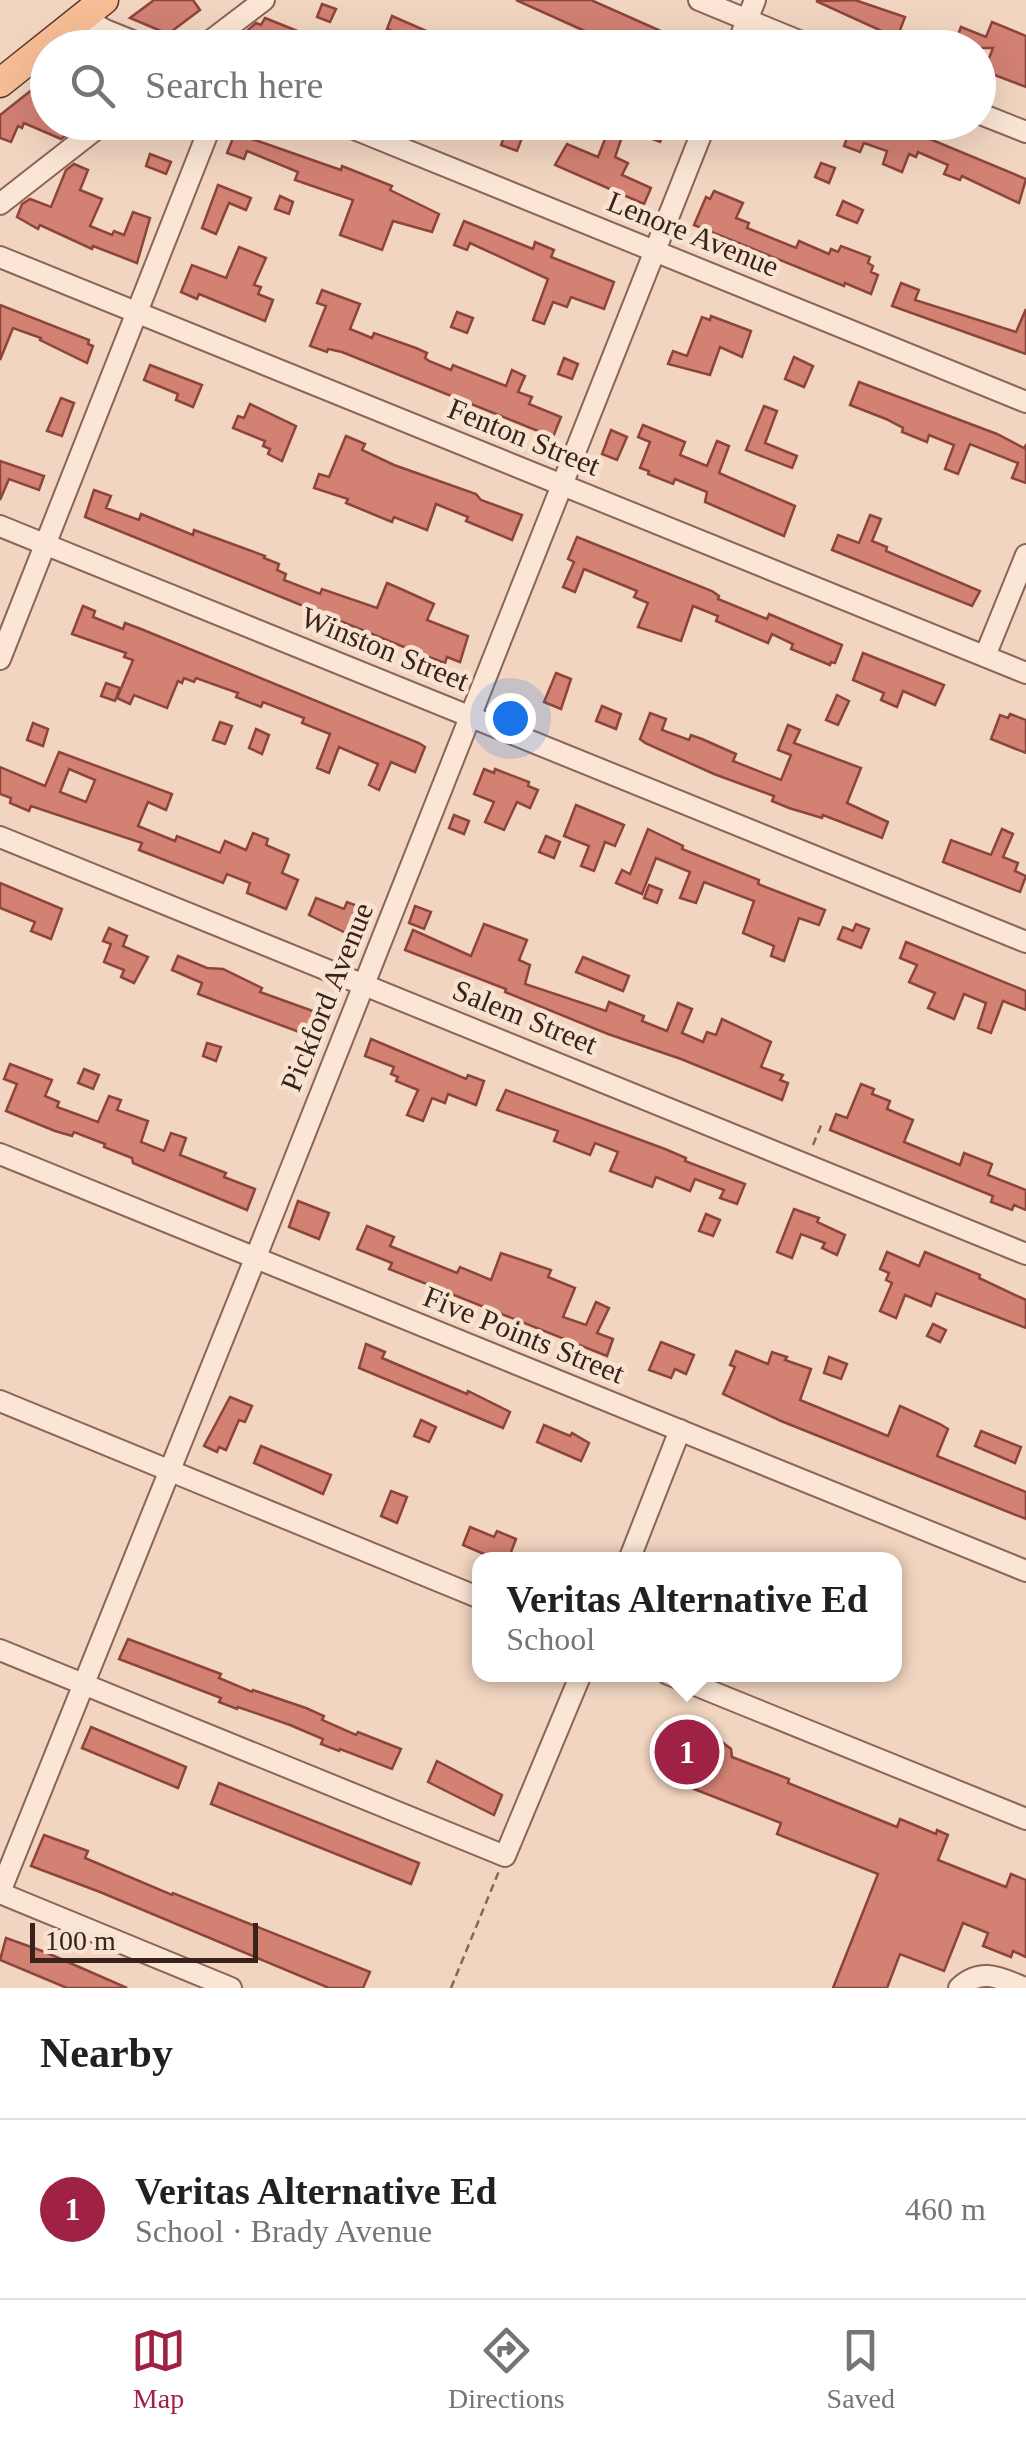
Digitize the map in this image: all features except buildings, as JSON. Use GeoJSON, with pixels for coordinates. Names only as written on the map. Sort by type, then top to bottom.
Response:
{"type":"FeatureCollection","features":[{"type":"Feature","properties":{"kind":"main road"},"geometry":{"type":"LineString","coordinates":[[65,30],[93,8]]}},
{"type":"Feature","properties":{"kind":"main road"},"geometry":{"type":"LineString","coordinates":[[0,82],[30,58]]}},
{"type":"Feature","properties":{"kind":"street"},"geometry":{"type":"LineString","coordinates":[[225,30],[264,0]]}},
{"type":"Feature","properties":{"kind":"street"},"geometry":{"type":"LineString","coordinates":[[699,0],[751,10],[785,30]]}},
{"type":"Feature","properties":{"kind":"street"},"geometry":{"type":"LineString","coordinates":[[93,8],[107,30]]}},
{"type":"Feature","properties":{"kind":"street"},"geometry":{"type":"LineString","coordinates":[[996,120],[1026,132]]}},
{"type":"Feature","properties":{"kind":"street"},"geometry":{"type":"LineString","coordinates":[[0,204],[82,140]]}},
{"type":"Feature","properties":{"kind":"street"},"geometry":{"type":"LineString","coordinates":[[0,659],[205,140]]}},
{"type":"Feature","properties":{"kind":"street","name":"Lenore Avenue"},"geometry":{"type":"LineString","coordinates":[[381,140],[1026,402]]}},
{"type":"Feature","properties":{"kind":"street","name":"Pickford Avenue"},"geometry":{"type":"LineString","coordinates":[[0,1892],[699,140]]}},
{"type":"Feature","properties":{"kind":"street","name":"Fenton Street"},"geometry":{"type":"LineString","coordinates":[[0,257],[1026,673]]}},
{"type":"Feature","properties":{"kind":"street","name":"Winston Street"},"geometry":{"type":"LineString","coordinates":[[0,526],[1026,942]]}},
{"type":"Feature","properties":{"kind":"street"},"geometry":{"type":"LineString","coordinates":[[985,656],[1026,555]]}},
{"type":"Feature","properties":{"kind":"street","name":"Salem Street"},"geometry":{"type":"LineString","coordinates":[[0,837],[1026,1254]]}},
{"type":"Feature","properties":{"kind":"street","name":"Five Points Street"},"geometry":{"type":"LineString","coordinates":[[0,1154],[1026,1571]]}},
{"type":"Feature","properties":{"kind":"street"},"geometry":{"type":"LineString","coordinates":[[0,1400],[472,1595]]}},
{"type":"Feature","properties":{"kind":"street"},"geometry":{"type":"LineString","coordinates":[[632,1552],[680,1430]]}},
{"type":"Feature","properties":{"kind":"street"},"geometry":{"type":"LineString","coordinates":[[0,1650],[505,1856],[578,1682]]}},
{"type":"Feature","properties":{"kind":"street"},"geometry":{"type":"LineString","coordinates":[[688,1682],[1026,1818]]}},
{"type":"Feature","properties":{"kind":"street"},"geometry":{"type":"LineString","coordinates":[[0,1892],[231,1988]]}},
{"type":"Feature","properties":{"kind":"street"},"geometry":{"type":"LineString","coordinates":[[960,1988],[972,1976],[990,1974],[1026,1988]]}},
{"type":"Feature","properties":{"kind":"path"},"geometry":{"type":"LineString","coordinates":[[812,1146],[822,1123]]}},
{"type":"Feature","properties":{"kind":"path"},"geometry":{"type":"LineString","coordinates":[[450,1988],[505,1856]]}},
{"type":"Feature","properties":{"kind":"place","name":"Veritas Alternative Ed"},"geometry":{"type":"Point","coordinates":[687,1752]}}]}
